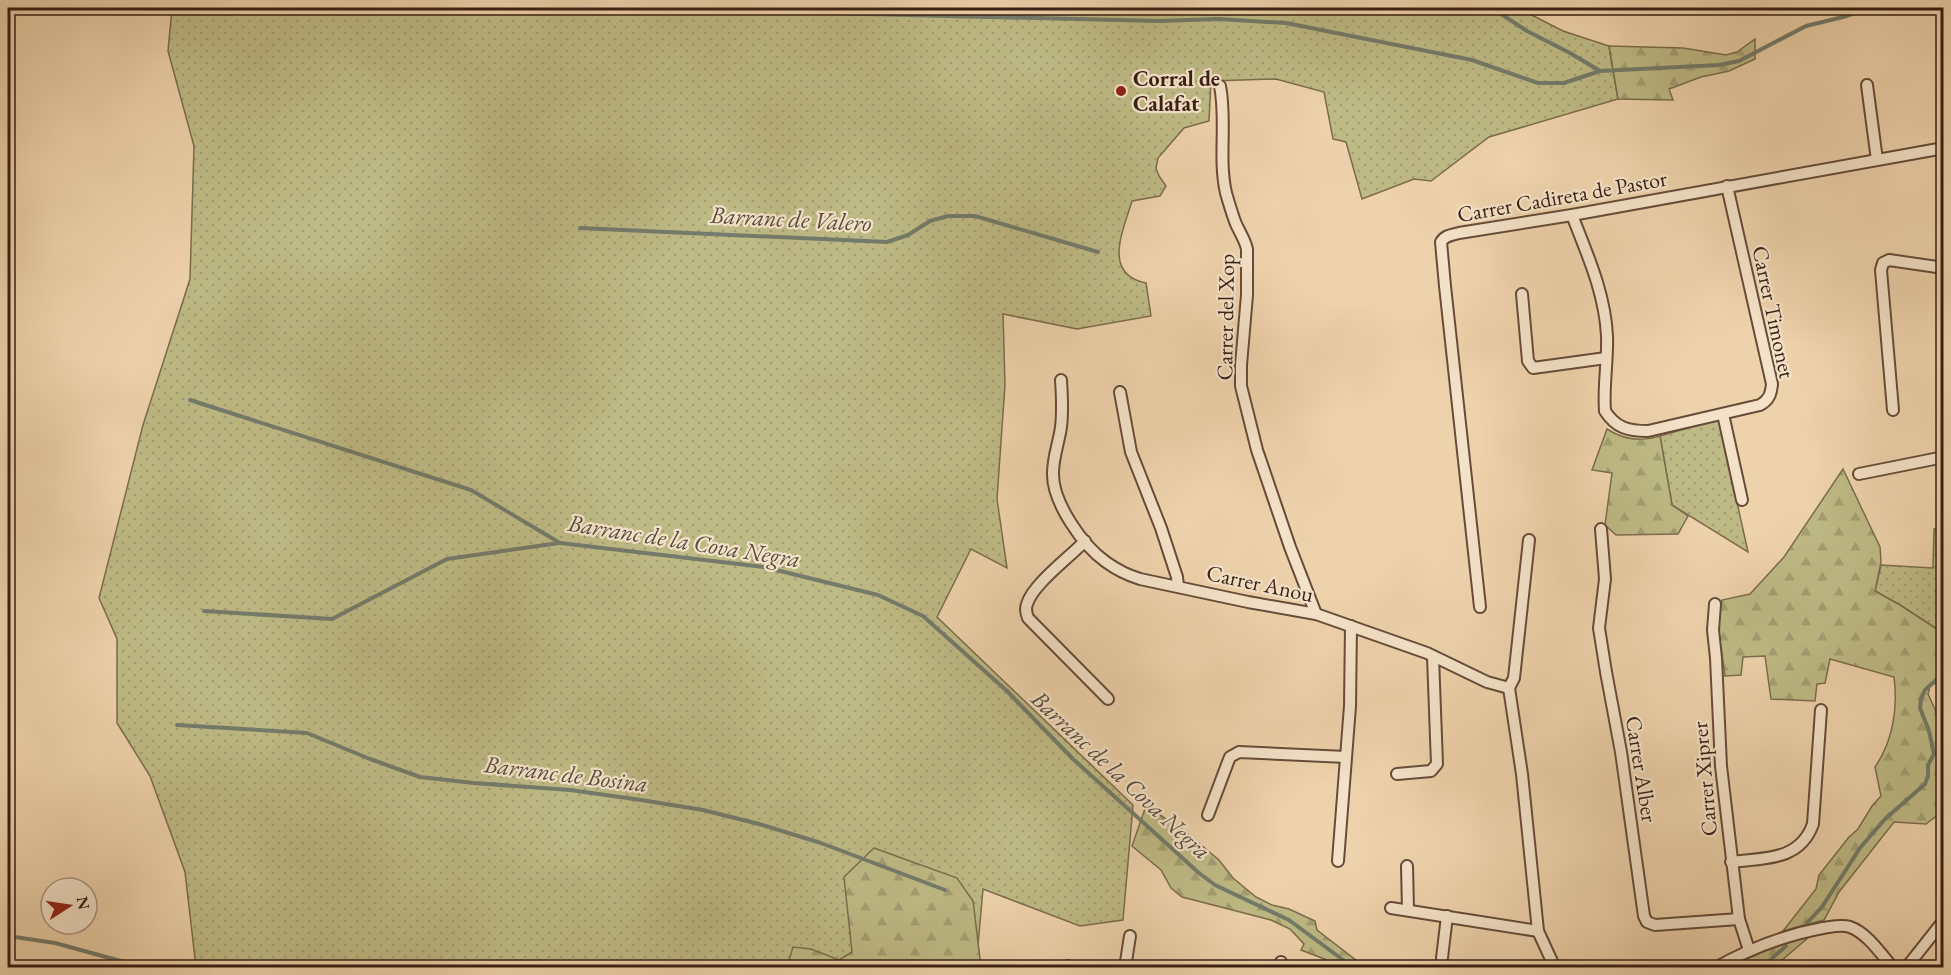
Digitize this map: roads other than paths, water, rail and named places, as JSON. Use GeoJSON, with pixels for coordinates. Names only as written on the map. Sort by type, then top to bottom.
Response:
{"type":"FeatureCollection","features":[{"type":"Feature","properties":{"kind":"street"},"geometry":{"type":"LineString","coordinates":[[1868,85],[1878,160]]}},
{"type":"Feature","properties":{"kind":"street","name":"Carrer del Xop"},"geometry":{"type":"LineString","coordinates":[[1220,86],[1226,191],[1233,216],[1246,242],[1247,249],[1247,295],[1241,386],[1257,450],[1316,614]]}},
{"type":"Feature","properties":{"kind":"street","name":"Carrer Cadireta de Pastor"},"geometry":{"type":"LineString","coordinates":[[1480,607],[1441,242],[1446,236],[1944,148]]}},
{"type":"Feature","properties":{"kind":"street","name":"Carrer Timonet"},"geometry":{"type":"LineString","coordinates":[[1572,215],[1599,287],[1607,336],[1605,411],[1618,426],[1630,431],[1648,431],[1723,414],[1765,402],[1769,398],[1772,384],[1727,186]]}},
{"type":"Feature","properties":{"kind":"street"},"geometry":{"type":"LineString","coordinates":[[1893,410],[1881,270],[1883,263],[1889,260],[1944,268]]}},
{"type":"Feature","properties":{"kind":"street"},"geometry":{"type":"LineString","coordinates":[[1522,294],[1528,361],[1533,368],[1606,358]]}},
{"type":"Feature","properties":{"kind":"street","name":"Carrer Anou"},"geometry":{"type":"LineString","coordinates":[[1060,380],[1061,423],[1053,481],[1062,505],[1085,541],[1104,561],[1122,573],[1140,579],[1316,614],[1433,657],[1487,682],[1509,688]]}},
{"type":"Feature","properties":{"kind":"street"},"geometry":{"type":"LineString","coordinates":[[1120,392],[1131,452],[1161,528],[1178,586]]}},
{"type":"Feature","properties":{"kind":"street"},"geometry":{"type":"LineString","coordinates":[[1723,414],[1742,500]]}},
{"type":"Feature","properties":{"kind":"street"},"geometry":{"type":"LineString","coordinates":[[1859,474],[1944,457]]}},
{"type":"Feature","properties":{"kind":"street","name":"Carrer Alber"},"geometry":{"type":"LineString","coordinates":[[1601,529],[1605,579],[1599,628],[1621,752],[1644,916],[1647,922],[1655,925],[1739,920]]}},
{"type":"Feature","properties":{"kind":"street"},"geometry":{"type":"LineString","coordinates":[[1529,540],[1514,678],[1509,688],[1522,774],[1538,931],[1555,968]]}},
{"type":"Feature","properties":{"kind":"street"},"geometry":{"type":"LineString","coordinates":[[1085,541],[1038,586],[1028,602],[1026,613],[1028,618],[1108,699]]}},
{"type":"Feature","properties":{"kind":"street","name":"Carrer Xiprer"},"geometry":{"type":"LineString","coordinates":[[1715,604],[1713,630],[1720,766],[1739,920],[1749,950]]}},
{"type":"Feature","properties":{"kind":"street"},"geometry":{"type":"LineString","coordinates":[[1338,861],[1350,706],[1351,626]]}},
{"type":"Feature","properties":{"kind":"street"},"geometry":{"type":"LineString","coordinates":[[1397,774],[1431,771],[1437,764],[1433,657]]}},
{"type":"Feature","properties":{"kind":"street"},"geometry":{"type":"LineString","coordinates":[[1731,862],[1783,855],[1804,842],[1810,833],[1813,824],[1821,710]]}},
{"type":"Feature","properties":{"kind":"street"},"geometry":{"type":"LineString","coordinates":[[1208,815],[1228,762],[1234,754],[1239,752],[1346,757]]}},
{"type":"Feature","properties":{"kind":"street"},"geometry":{"type":"LineString","coordinates":[[1407,866],[1408,910]]}},
{"type":"Feature","properties":{"kind":"street"},"geometry":{"type":"LineString","coordinates":[[1391,908],[1538,931]]}},
{"type":"Feature","properties":{"kind":"street"},"geometry":{"type":"LineString","coordinates":[[1442,958],[1447,916]]}},
{"type":"Feature","properties":{"kind":"street"},"geometry":{"type":"LineString","coordinates":[[1906,968],[1940,933],[1944,920]]}},
{"type":"Feature","properties":{"kind":"street"},"geometry":{"type":"LineString","coordinates":[[1715,968],[1749,950],[1781,938],[1843,925],[1863,935],[1893,968]]}},
{"type":"Feature","properties":{"kind":"street"},"geometry":{"type":"LineString","coordinates":[[1125,968],[1130,936]]}},
{"type":"Feature","properties":{"kind":"waterway"},"geometry":{"type":"LineString","coordinates":[[692,8],[1159,21],[1218,19],[1286,23],[1472,60],[1538,83],[1564,83],[1600,71],[1719,65],[1739,61],[1806,26],[1870,8]]}},
{"type":"Feature","properties":{"kind":"waterway"},"geometry":{"type":"LineString","coordinates":[[1492,8],[1527,31],[1600,71]]}},
{"type":"Feature","properties":{"kind":"waterway","name":"Barranc de Valero"},"geometry":{"type":"LineString","coordinates":[[580,228],[887,242],[908,235],[930,221],[948,216],[975,216],[1098,252]]}},
{"type":"Feature","properties":{"kind":"waterway","name":"Barranc de la Cova Negra"},"geometry":{"type":"LineString","coordinates":[[190,400],[471,490],[560,543],[764,567],[878,595],[923,616],[1007,691],[1073,759],[1199,873],[1215,885],[1289,920],[1354,968]]}},
{"type":"Feature","properties":{"kind":"waterway"},"geometry":{"type":"LineString","coordinates":[[204,611],[332,619],[447,559],[559,543]]}},
{"type":"Feature","properties":{"kind":"waterway"},"geometry":{"type":"LineString","coordinates":[[1807,923],[1822,907],[1860,848],[1885,819],[1925,784],[1928,765],[1934,754],[1929,731],[1920,708],[1921,699],[1925,690],[1944,669]]}},
{"type":"Feature","properties":{"kind":"waterway","name":"Barranc de Bosina"},"geometry":{"type":"LineString","coordinates":[[177,725],[307,733],[420,777],[570,790],[703,810],[821,843],[945,890]]}},
{"type":"Feature","properties":{"kind":"waterway"},"geometry":{"type":"LineString","coordinates":[[8,936],[55,943],[153,968]]}},
{"type":"Feature","properties":{"kind":"waterway","name":"Barranc de la Cova Negra"},"geometry":{"type":"LineString","coordinates":[[1761,968],[1786,946]]}},
{"type":"Feature","properties":{"kind":"place","name":"Corral de Calafat"},"geometry":{"type":"Point","coordinates":[1121,91]}}]}
